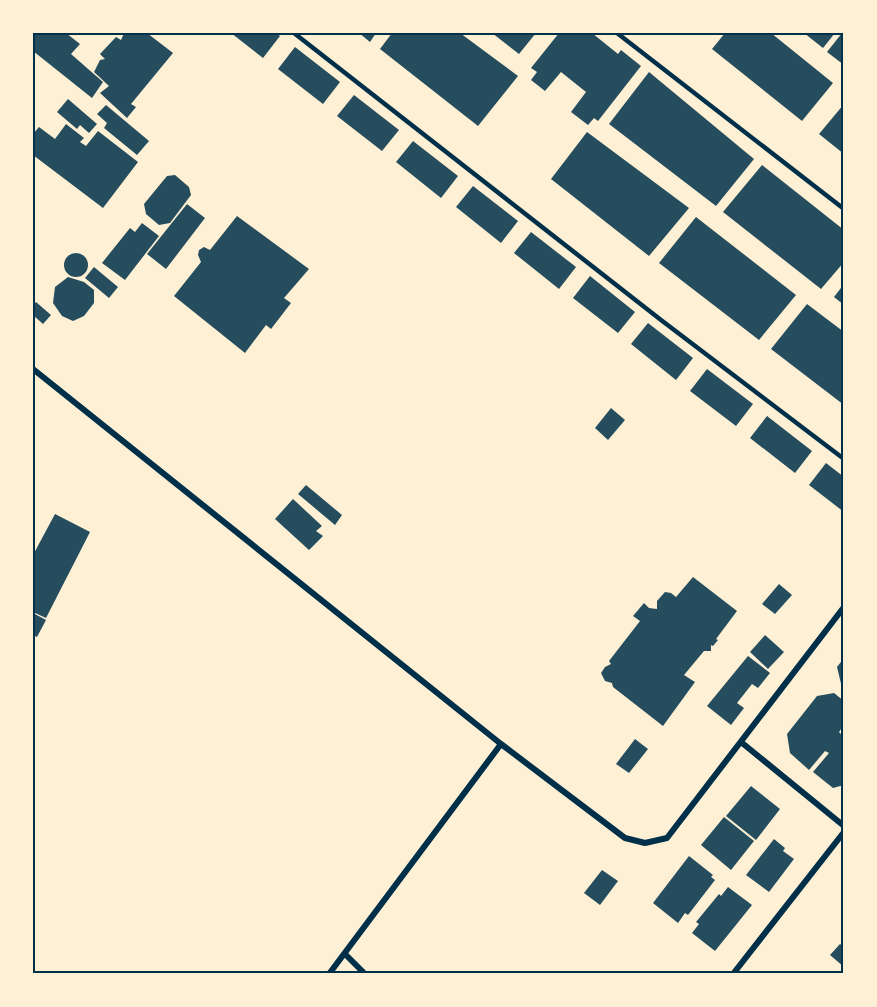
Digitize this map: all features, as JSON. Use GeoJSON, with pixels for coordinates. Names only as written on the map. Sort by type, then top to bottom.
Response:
{"type":"FeatureCollection","features":[{"type":"Feature","properties":{"kind":"street"},"geometry":{"type":"LineString","coordinates":[[33,369],[501,744],[625,838],[645,843],[667,838],[844,607]]}},
{"type":"Feature","properties":{"kind":"street"},"geometry":{"type":"LineString","coordinates":[[741,742],[844,826]]}},
{"type":"Feature","properties":{"kind":"street"},"geometry":{"type":"LineString","coordinates":[[329,974],[501,744]]}},
{"type":"Feature","properties":{"kind":"street"},"geometry":{"type":"LineString","coordinates":[[733,974],[844,832]]}},
{"type":"Feature","properties":{"kind":"street"},"geometry":{"type":"LineString","coordinates":[[345,954],[365,974]]}},
{"type":"Feature","properties":{"kind":"lane"},"geometry":{"type":"LineString","coordinates":[[294,33],[652,313],[844,459]]}},
{"type":"Feature","properties":{"kind":"lane"},"geometry":{"type":"LineString","coordinates":[[617,33],[844,209]]}},
{"type":"Feature","properties":{"kind":"building"},"geometry":{"type":"Polygon","coordinates":[[[33,33],[66,33],[80,44],[71,54],[103,82],[92,98],[33,51],[33,33]]]}},
{"type":"Feature","properties":{"kind":"building"},"geometry":{"type":"Polygon","coordinates":[[[124,33],[147,33],[173,53],[131,104],[136,107],[127,118],[100,93],[109,86],[94,72],[100,60],[105,59],[100,54],[116,37],[121,40],[124,33]]]}},
{"type":"Feature","properties":{"kind":"building"},"geometry":{"type":"Polygon","coordinates":[[[231,33],[276,33],[280,36],[263,58],[231,33]]]}},
{"type":"Feature","properties":{"kind":"building"},"geometry":{"type":"Polygon","coordinates":[[[359,33],[376,33],[370,42],[359,33]]]}},
{"type":"Feature","properties":{"kind":"building"},"geometry":{"type":"Polygon","coordinates":[[[392,33],[460,33],[518,76],[478,126],[380,49],[392,33]]]}},
{"type":"Feature","properties":{"kind":"building"},"geometry":{"type":"Polygon","coordinates":[[[492,33],[536,33],[519,54],[492,33]]]}},
{"type":"Feature","properties":{"kind":"building"},"geometry":{"type":"Polygon","coordinates":[[[559,33],[592,33],[618,54],[621,50],[641,66],[598,121],[594,118],[588,125],[571,112],[586,92],[561,72],[545,91],[531,80],[537,72],[531,68],[559,33]]]}},
{"type":"Feature","properties":{"kind":"building"},"geometry":{"type":"Polygon","coordinates":[[[725,33],[771,33],[833,83],[802,121],[712,49],[725,33]]]}},
{"type":"Feature","properties":{"kind":"building"},"geometry":{"type":"Polygon","coordinates":[[[804,33],[835,33],[823,48],[804,33]]]}},
{"type":"Feature","properties":{"kind":"building"},"geometry":{"type":"Polygon","coordinates":[[[844,33],[844,65],[827,52],[844,33]]]}},
{"type":"Feature","properties":{"kind":"building"},"geometry":{"type":"Polygon","coordinates":[[[295,47],[340,82],[323,104],[278,69],[295,47]]]}},
{"type":"Feature","properties":{"kind":"building"},"geometry":{"type":"Polygon","coordinates":[[[649,72],[754,159],[716,206],[609,124],[649,72]]]}},
{"type":"Feature","properties":{"kind":"building"},"geometry":{"type":"Polygon","coordinates":[[[354,95],[399,130],[382,151],[337,116],[354,95]]]}},
{"type":"Feature","properties":{"kind":"building"},"geometry":{"type":"Polygon","coordinates":[[[68,99],[97,124],[89,133],[80,125],[77,129],[57,112],[68,99]]]}},
{"type":"Feature","properties":{"kind":"building"},"geometry":{"type":"Polygon","coordinates":[[[844,104],[844,154],[819,134],[844,104]]]}},
{"type":"Feature","properties":{"kind":"building"},"geometry":{"type":"Polygon","coordinates":[[[106,105],[149,141],[137,155],[104,128],[107,123],[97,114],[106,105]]]}},
{"type":"Feature","properties":{"kind":"building"},"geometry":{"type":"Polygon","coordinates":[[[66,124],[84,138],[80,142],[86,146],[98,131],[138,162],[103,208],[33,155],[33,134],[39,127],[55,139],[66,124]]]}},
{"type":"Feature","properties":{"kind":"building"},"geometry":{"type":"Polygon","coordinates":[[[587,132],[689,208],[649,256],[551,179],[587,132]]]}},
{"type":"Feature","properties":{"kind":"building"},"geometry":{"type":"Polygon","coordinates":[[[413,141],[458,176],[441,198],[396,162],[413,141]]]}},
{"type":"Feature","properties":{"kind":"building"},"geometry":{"type":"Polygon","coordinates":[[[762,165],[844,230],[844,262],[821,289],[723,212],[762,165]]]}},
{"type":"Feature","properties":{"kind":"building"},"geometry":{"type":"Polygon","coordinates":[[[175,175],[189,187],[191,195],[170,223],[159,225],[146,214],[144,204],[167,176],[175,175]]]}},
{"type":"Feature","properties":{"kind":"building"},"geometry":{"type":"Polygon","coordinates":[[[473,186],[518,221],[501,243],[456,207],[473,186]]]}},
{"type":"Feature","properties":{"kind":"building"},"geometry":{"type":"Polygon","coordinates":[[[187,204],[205,218],[166,269],[147,254],[187,204]]]}},
{"type":"Feature","properties":{"kind":"building"},"geometry":{"type":"Polygon","coordinates":[[[237,216],[309,269],[284,298],[291,303],[271,329],[266,325],[245,353],[174,296],[201,262],[198,255],[199,250],[204,247],[210,250],[237,216]]]}},
{"type":"Feature","properties":{"kind":"building"},"geometry":{"type":"Polygon","coordinates":[[[696,217],[796,295],[759,340],[659,263],[696,217]]]}},
{"type":"Feature","properties":{"kind":"building"},"geometry":{"type":"Polygon","coordinates":[[[142,223],[159,236],[125,280],[102,263],[130,228],[135,232],[142,223]]]}},
{"type":"Feature","properties":{"kind":"building"},"geometry":{"type":"Polygon","coordinates":[[[531,232],[576,267],[559,289],[514,253],[531,232]]]}},
{"type":"Feature","properties":{"kind":"building"},"geometry":{"type":"Polygon","coordinates":[[[76,253],[84,257],[88,265],[84,273],[76,277],[68,273],[64,265],[68,257],[76,253]]]}},
{"type":"Feature","properties":{"kind":"building"},"geometry":{"type":"Polygon","coordinates":[[[94,267],[118,287],[109,298],[85,278],[94,267]]]}},
{"type":"Feature","properties":{"kind":"building"},"geometry":{"type":"Polygon","coordinates":[[[590,276],[635,312],[618,333],[573,298],[590,276]]]}},
{"type":"Feature","properties":{"kind":"building"},"geometry":{"type":"Polygon","coordinates":[[[68,277],[84,282],[94,290],[94,303],[84,316],[73,321],[62,316],[53,303],[55,287],[68,277]]]}},
{"type":"Feature","properties":{"kind":"building"},"geometry":{"type":"Polygon","coordinates":[[[844,284],[844,305],[834,297],[844,284]]]}},
{"type":"Feature","properties":{"kind":"building"},"geometry":{"type":"Polygon","coordinates":[[[36,302],[51,315],[43,324],[33,315],[33,305],[36,302]]]}},
{"type":"Feature","properties":{"kind":"building"},"geometry":{"type":"Polygon","coordinates":[[[807,304],[844,332],[844,405],[771,349],[807,304]]]}},
{"type":"Feature","properties":{"kind":"building"},"geometry":{"type":"Polygon","coordinates":[[[648,323],[693,358],[676,380],[631,344],[648,323]]]}},
{"type":"Feature","properties":{"kind":"building"},"geometry":{"type":"Polygon","coordinates":[[[707,369],[753,404],[736,426],[690,391],[707,369]]]}},
{"type":"Feature","properties":{"kind":"building"},"geometry":{"type":"Polygon","coordinates":[[[611,408],[625,420],[608,440],[595,428],[611,408]]]}},
{"type":"Feature","properties":{"kind":"building"},"geometry":{"type":"Polygon","coordinates":[[[767,416],[812,451],[795,473],[750,438],[767,416]]]}},
{"type":"Feature","properties":{"kind":"building"},"geometry":{"type":"Polygon","coordinates":[[[826,463],[844,477],[844,512],[809,485],[826,463]]]}},
{"type":"Feature","properties":{"kind":"building"},"geometry":{"type":"Polygon","coordinates":[[[306,485],[342,515],[335,525],[298,494],[306,485]]]}},
{"type":"Feature","properties":{"kind":"building"},"geometry":{"type":"Polygon","coordinates":[[[293,499],[322,526],[316,531],[323,536],[309,550],[275,519],[293,499]]]}},
{"type":"Feature","properties":{"kind":"building"},"geometry":{"type":"Polygon","coordinates":[[[55,514],[90,532],[46,618],[33,612],[33,555],[55,514]]]}},
{"type":"Feature","properties":{"kind":"building"},"geometry":{"type":"Polygon","coordinates":[[[693,577],[737,611],[716,639],[718,640],[713,646],[711,645],[711,651],[704,651],[684,675],[695,682],[663,726],[613,687],[612,683],[605,681],[601,673],[611,664],[609,661],[640,621],[633,616],[644,603],[649,608],[657,609],[657,601],[665,592],[676,597],[693,577]]]}},
{"type":"Feature","properties":{"kind":"building"},"geometry":{"type":"Polygon","coordinates":[[[779,584],[792,595],[775,614],[762,604],[779,584]]]}},
{"type":"Feature","properties":{"kind":"building"},"geometry":{"type":"Polygon","coordinates":[[[33,613],[46,620],[37,637],[33,635],[33,613]]]}},
{"type":"Feature","properties":{"kind":"building"},"geometry":{"type":"Polygon","coordinates":[[[765,635],[784,652],[768,669],[750,652],[765,635]]]}},
{"type":"Feature","properties":{"kind":"building"},"geometry":{"type":"Polygon","coordinates":[[[748,656],[770,673],[758,688],[752,684],[737,703],[744,708],[731,725],[707,706],[748,656]]]}},
{"type":"Feature","properties":{"kind":"building"},"geometry":{"type":"Polygon","coordinates":[[[844,658],[844,692],[843,692],[837,667],[844,658]]]}},
{"type":"Feature","properties":{"kind":"building"},"geometry":{"type":"Polygon","coordinates":[[[834,693],[844,701],[844,725],[839,732],[842,735],[844,733],[844,785],[833,788],[813,772],[829,753],[825,751],[809,770],[790,753],[787,734],[817,696],[834,693]]]}},
{"type":"Feature","properties":{"kind":"building"},"geometry":{"type":"Polygon","coordinates":[[[635,739],[648,749],[629,773],[616,764],[635,739]]]}},
{"type":"Feature","properties":{"kind":"building"},"geometry":{"type":"Polygon","coordinates":[[[751,786],[780,809],[756,840],[726,816],[751,786]]]}},
{"type":"Feature","properties":{"kind":"building"},"geometry":{"type":"Polygon","coordinates":[[[724,817],[754,841],[731,870],[701,845],[724,817]]]}},
{"type":"Feature","properties":{"kind":"building"},"geometry":{"type":"Polygon","coordinates":[[[774,839],[785,848],[783,851],[794,859],[769,892],[746,875],[774,839]]]}},
{"type":"Feature","properties":{"kind":"building"},"geometry":{"type":"Polygon","coordinates":[[[689,856],[713,875],[711,877],[715,880],[688,915],[685,913],[678,923],[653,903],[689,856]]]}},
{"type":"Feature","properties":{"kind":"building"},"geometry":{"type":"Polygon","coordinates":[[[602,870],[618,881],[600,905],[584,893],[602,870]]]}},
{"type":"Feature","properties":{"kind":"building"},"geometry":{"type":"Polygon","coordinates":[[[728,887],[752,905],[715,951],[692,933],[699,924],[696,922],[719,894],[721,896],[728,887]]]}},
{"type":"Feature","properties":{"kind":"building"},"geometry":{"type":"Polygon","coordinates":[[[840,944],[844,945],[844,967],[830,955],[840,944]]]}}]}
